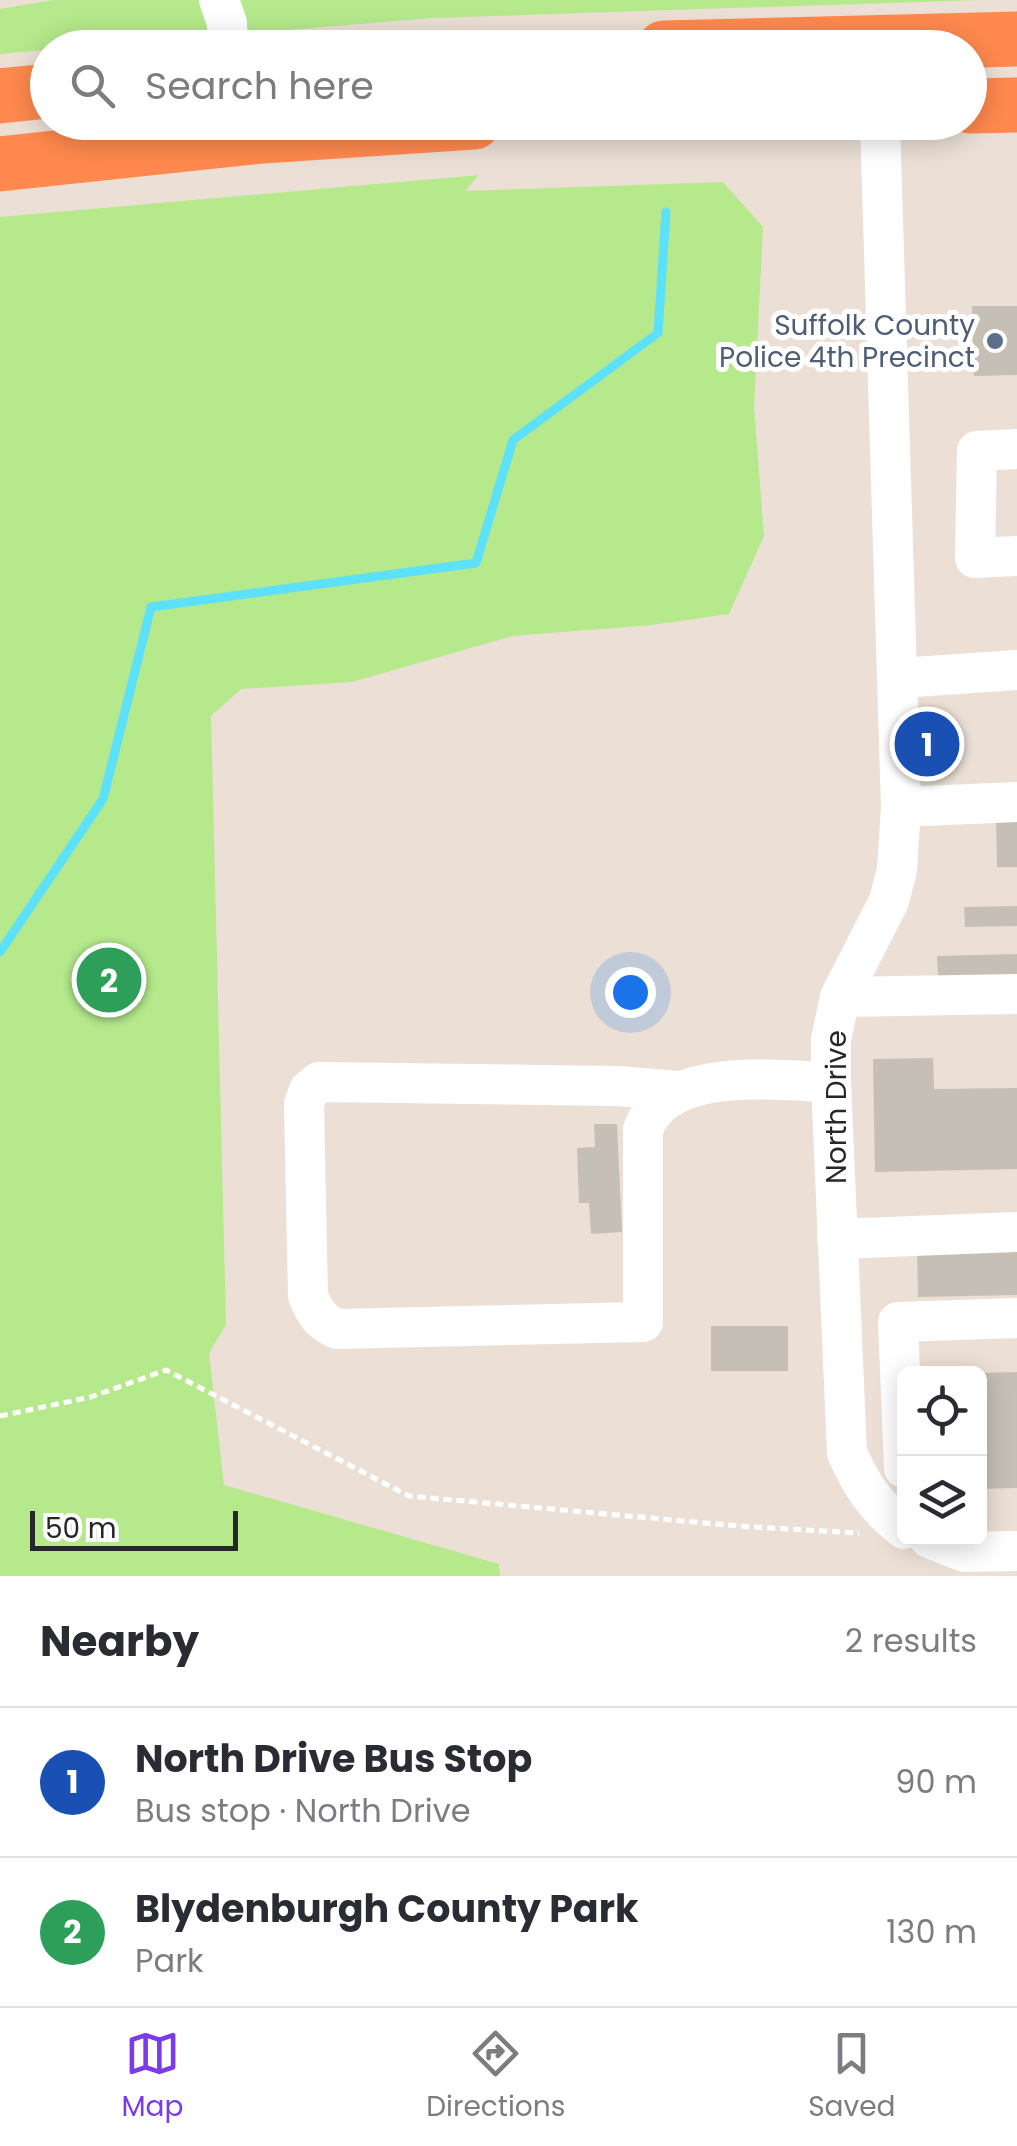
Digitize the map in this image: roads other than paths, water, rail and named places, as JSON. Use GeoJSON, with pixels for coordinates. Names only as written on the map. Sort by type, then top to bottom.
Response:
{"type":"FeatureCollection","features":[{"type":"Feature","properties":{"kind":"highway"},"geometry":{"type":"LineString","coordinates":[[987,39],[1017,38]]}},
{"type":"Feature","properties":{"kind":"highway"},"geometry":{"type":"LineString","coordinates":[[0,96],[30,93]]}},
{"type":"Feature","properties":{"kind":"highway"},"geometry":{"type":"LineString","coordinates":[[987,105],[1017,104]]}},
{"type":"Feature","properties":{"kind":"highway"},"geometry":{"type":"LineString","coordinates":[[0,164],[225,140]]}},
{"type":"Feature","properties":{"kind":"street"},"geometry":{"type":"LineString","coordinates":[[219,0],[227,30]]}},
{"type":"Feature","properties":{"kind":"street","name":"North Drive"},"geometry":{"type":"LineString","coordinates":[[881,140],[890,523],[902,807],[897,870],[889,901],[840,996],[832,1040],[831,1082],[847,1453],[860,1484],[897,1523]]}},
{"type":"Feature","properties":{"kind":"street"},"geometry":{"type":"LineString","coordinates":[[1017,449],[977,452],[975,558],[1017,556]]}},
{"type":"Feature","properties":{"kind":"street"},"geometry":{"type":"LineString","coordinates":[[899,678],[1017,670]]}},
{"type":"Feature","properties":{"kind":"street"},"geometry":{"type":"LineString","coordinates":[[902,807],[1017,802]]}},
{"type":"Feature","properties":{"kind":"street"},"geometry":{"type":"LineString","coordinates":[[840,996],[1017,994]]}},
{"type":"Feature","properties":{"kind":"street"},"geometry":{"type":"LineString","coordinates":[[677,1090],[649,1110],[643,1130],[643,1322],[337,1329],[315,1313],[308,1296],[304,1104],[308,1090],[319,1082],[677,1090],[734,1080],[831,1082]]}},
{"type":"Feature","properties":{"kind":"street"},"geometry":{"type":"LineString","coordinates":[[837,1239],[1017,1232]]}},
{"type":"Feature","properties":{"kind":"street"},"geometry":{"type":"LineString","coordinates":[[904,1456],[898,1322],[1017,1318]]}},
{"type":"Feature","properties":{"kind":"street"},"geometry":{"type":"LineString","coordinates":[[950,1546],[965,1552],[1017,1550]]}},
{"type":"Feature","properties":{"kind":"waterway"},"geometry":{"type":"LineString","coordinates":[[0,952],[103,799],[151,607],[476,563],[513,440],[658,333],[666,212]]}},
{"type":"Feature","properties":{"kind":"place","name":"Suffolk County Police 4th Precinct"},"geometry":{"type":"Point","coordinates":[995,341]}},
{"type":"Feature","properties":{"kind":"place","name":"North Drive Bus Stop"},"geometry":{"type":"Point","coordinates":[927,744]}},
{"type":"Feature","properties":{"kind":"place","name":"Blydenburgh County Park"},"geometry":{"type":"Point","coordinates":[109,980]}}]}
